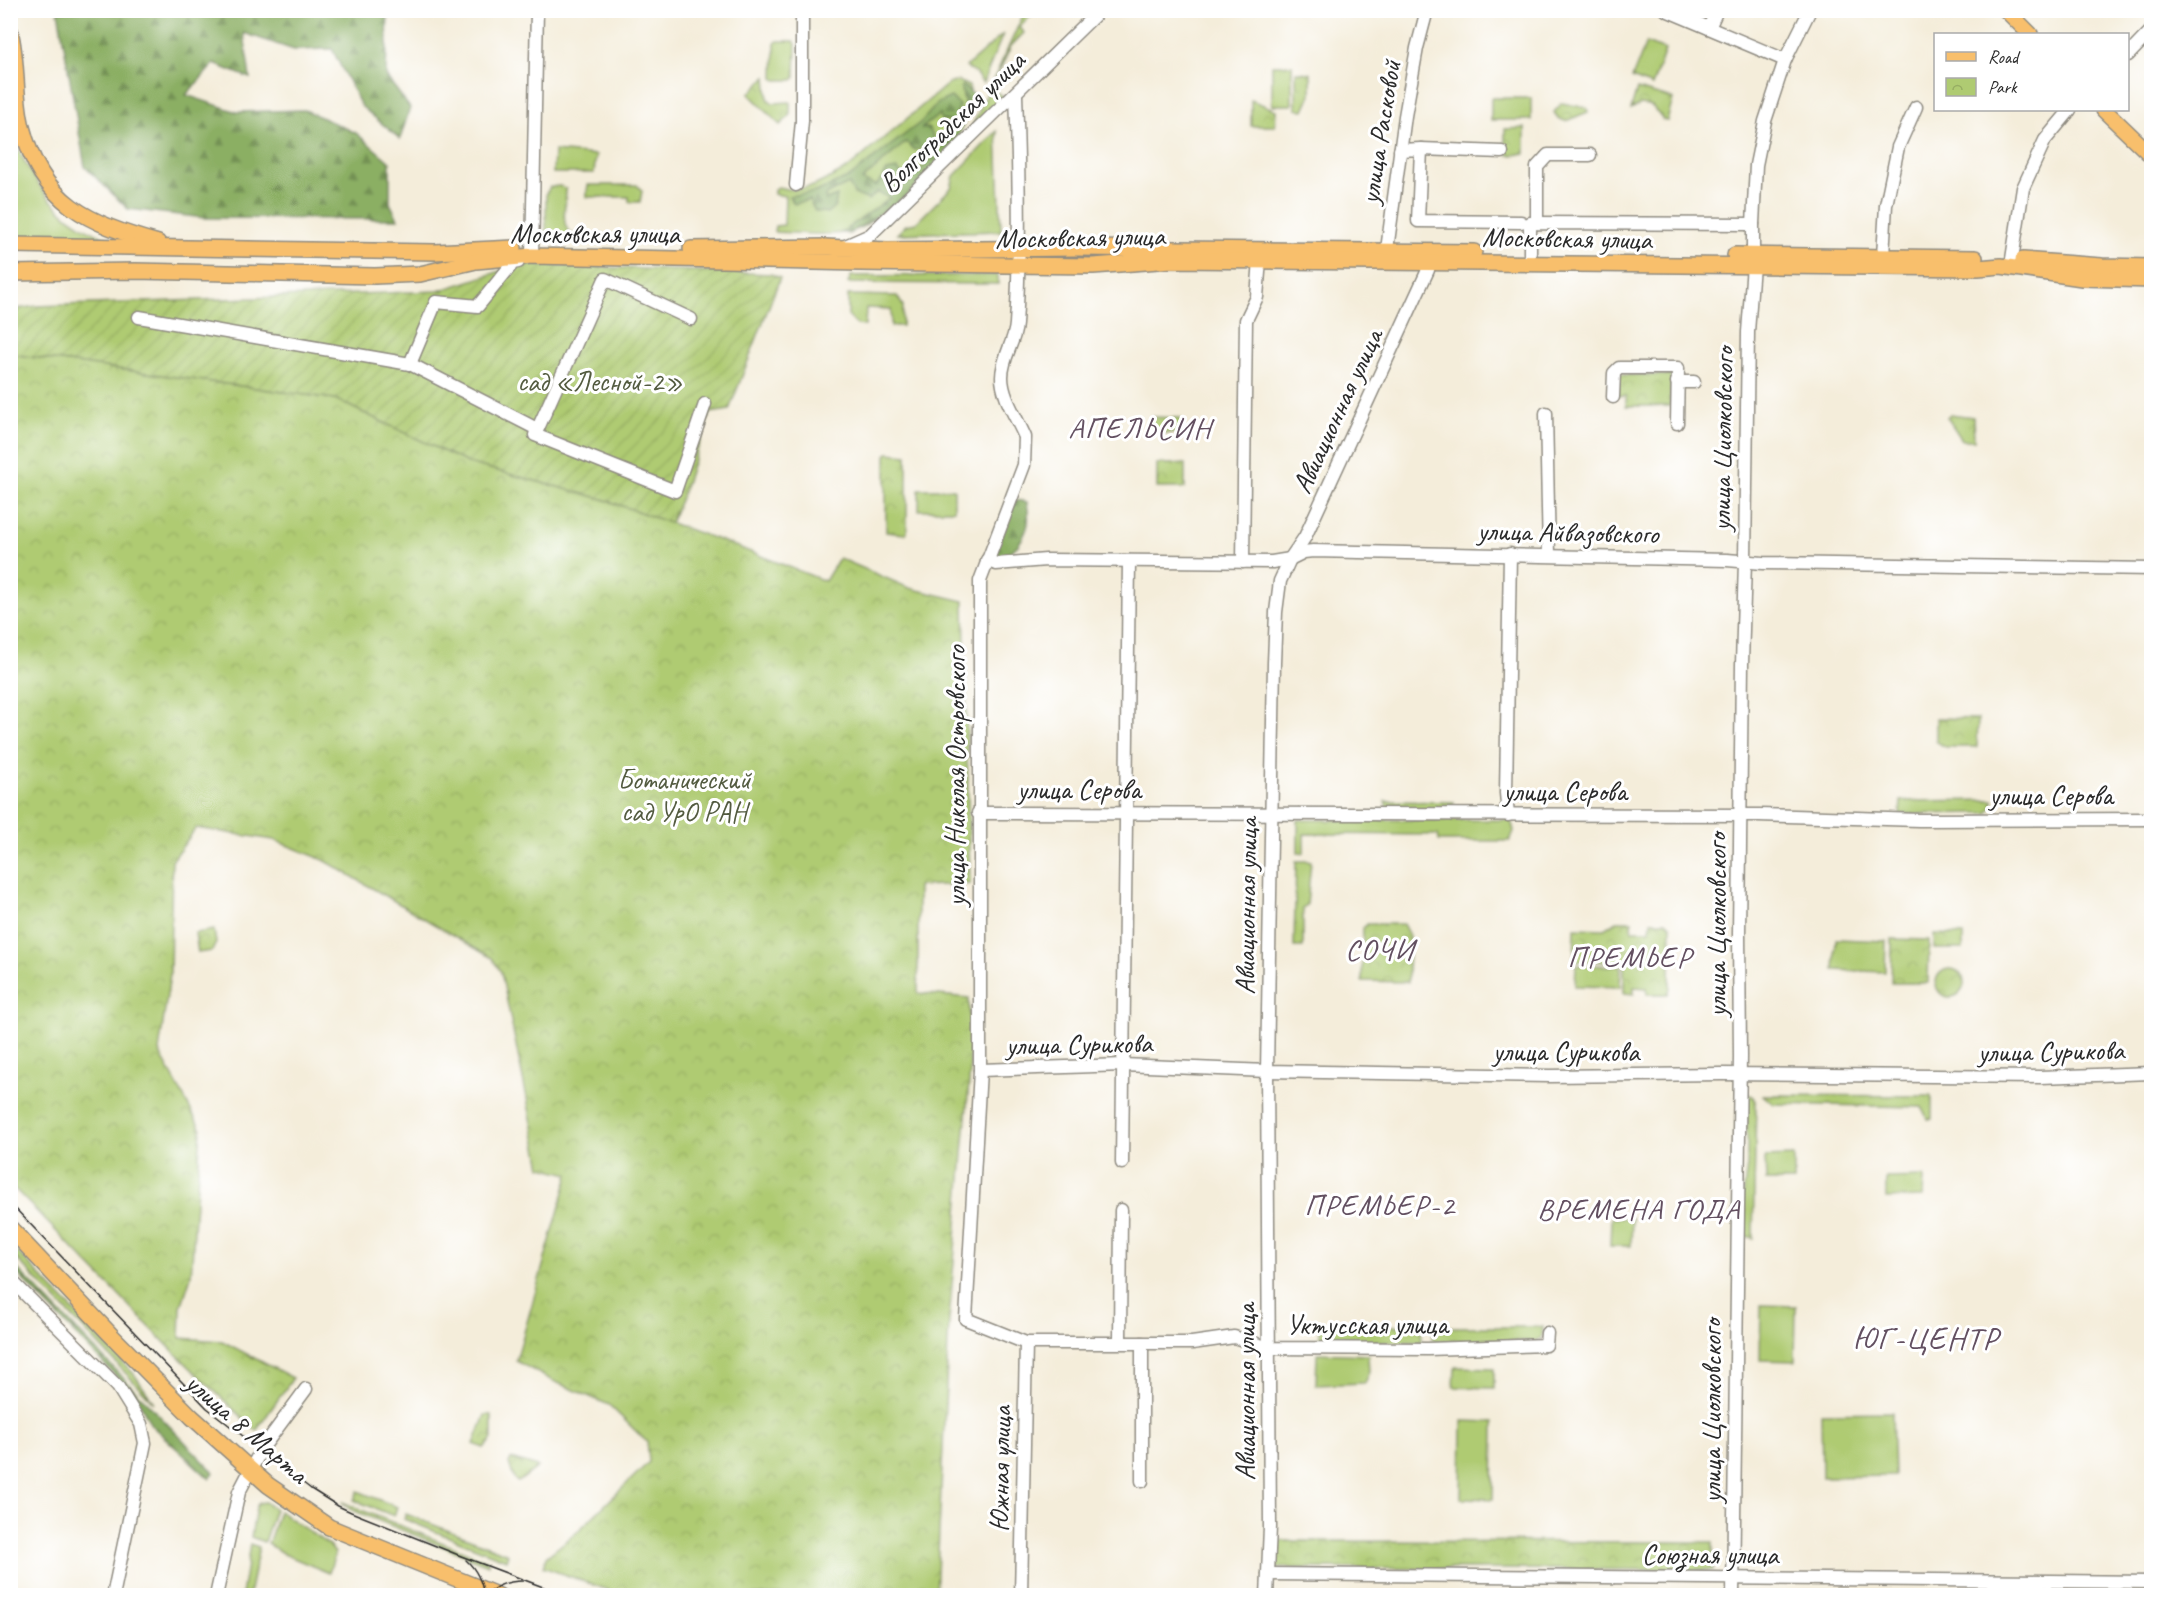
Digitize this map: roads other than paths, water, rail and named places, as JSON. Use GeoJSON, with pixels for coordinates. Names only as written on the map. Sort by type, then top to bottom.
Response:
{"type":"FeatureCollection","features":[{"type":"Feature","properties":{"kind":"main road"},"geometry":{"type":"LineString","coordinates":[[2006,10],[2029,33]]}},
{"type":"Feature","properties":{"kind":"main road"},"geometry":{"type":"LineString","coordinates":[[10,31],[14,44],[22,127],[37,166],[55,192],[72,208],[93,221],[120,232],[178,249]]}},
{"type":"Feature","properties":{"kind":"main road"},"geometry":{"type":"LineString","coordinates":[[2105,111],[2151,156]]}},
{"type":"Feature","properties":{"kind":"main road","name":"Московская улица"},"geometry":{"type":"LineString","coordinates":[[10,245],[178,249],[841,255],[887,250],[1018,257],[1386,256],[1753,260],[1883,256],[2012,259],[2065,264],[2151,267]]}},
{"type":"Feature","properties":{"kind":"main road","name":"Московская улица"},"geometry":{"type":"LineString","coordinates":[[10,273],[135,272],[375,276],[420,273],[528,253]]}},
{"type":"Feature","properties":{"kind":"main road","name":"Московская улица"},"geometry":{"type":"LineString","coordinates":[[1425,257],[1530,253],[1978,268],[2001,266],[2082,278],[2151,280]]}},
{"type":"Feature","properties":{"kind":"main road","name":"Московская улица"},"geometry":{"type":"LineString","coordinates":[[1018,257],[1093,266],[1153,261],[1386,256]]}},
{"type":"Feature","properties":{"kind":"main road"},"geometry":{"type":"LineString","coordinates":[[2082,278],[2097,285],[2151,288]]}},
{"type":"Feature","properties":{"kind":"main road","name":"улица 8 Марта"},"geometry":{"type":"LineString","coordinates":[[10,1228],[110,1335],[192,1417],[251,1470],[298,1506],[329,1527],[499,1596]]}},
{"type":"Feature","properties":{"kind":"street"},"geometry":{"type":"LineString","coordinates":[[410,364],[436,302],[478,306],[513,263],[518,262],[528,253],[537,10]]}},
{"type":"Feature","properties":{"kind":"street"},"geometry":{"type":"LineString","coordinates":[[796,185],[802,121],[802,10]]}},
{"type":"Feature","properties":{"kind":"street","name":"Волгоградская улица"},"geometry":{"type":"LineString","coordinates":[[841,255],[870,235],[1016,95],[1100,10]]}},
{"type":"Feature","properties":{"kind":"street","name":"улица Расковой"},"geometry":{"type":"LineString","coordinates":[[1386,256],[1417,48],[1428,10]]}},
{"type":"Feature","properties":{"kind":"street"},"geometry":{"type":"LineString","coordinates":[[1666,10],[1785,60]]}},
{"type":"Feature","properties":{"kind":"street"},"geometry":{"type":"LineString","coordinates":[[1709,28],[1717,10]]}},
{"type":"Feature","properties":{"kind":"street","name":"улица Циолковского"},"geometry":{"type":"LineString","coordinates":[[1733,1596],[1740,1075],[1742,664],[1747,372],[1753,224],[1757,161],[1765,121],[1785,60],[1810,10]]}},
{"type":"Feature","properties":{"kind":"street"},"geometry":{"type":"LineString","coordinates":[[2129,53],[2151,30]]}},
{"type":"Feature","properties":{"kind":"street","name":"улица Николая Островского"},"geometry":{"type":"LineString","coordinates":[[966,1319],[980,1070],[978,813],[980,581],[1024,465],[1025,437],[1004,390],[1002,378],[1006,352],[1016,331],[1019,187],[1016,95]]}},
{"type":"Feature","properties":{"kind":"street"},"geometry":{"type":"LineString","coordinates":[[1883,256],[1886,205],[1898,147],[1916,107]]}},
{"type":"Feature","properties":{"kind":"street"},"geometry":{"type":"LineString","coordinates":[[2012,259],[2023,188],[2045,140],[2069,111]]}},
{"type":"Feature","properties":{"kind":"street"},"geometry":{"type":"LineString","coordinates":[[1421,149],[1418,221],[1521,222]]}},
{"type":"Feature","properties":{"kind":"street"},"geometry":{"type":"LineString","coordinates":[[1400,150],[1502,152]]}},
{"type":"Feature","properties":{"kind":"street"},"geometry":{"type":"LineString","coordinates":[[1537,223],[1535,200],[1537,167],[1548,155],[1590,155]]}},
{"type":"Feature","properties":{"kind":"street"},"geometry":{"type":"LineString","coordinates":[[1530,253],[1530,223],[1753,224]]}},
{"type":"Feature","properties":{"kind":"street","name":"Авиационная улица"},"geometry":{"type":"LineString","coordinates":[[1267,1596],[1270,1527],[1267,1071],[1276,612],[1280,581],[1305,537],[1428,270],[1425,257]]}},
{"type":"Feature","properties":{"kind":"street"},"geometry":{"type":"LineString","coordinates":[[1243,562],[1246,320],[1257,297],[1260,260]]}},
{"type":"Feature","properties":{"kind":"street"},"geometry":{"type":"LineString","coordinates":[[691,319],[605,279],[535,435],[675,491],[705,404]]}},
{"type":"Feature","properties":{"kind":"street"},"geometry":{"type":"LineString","coordinates":[[139,317],[410,364],[537,429]]}},
{"type":"Feature","properties":{"kind":"street"},"geometry":{"type":"LineString","coordinates":[[1613,397],[1614,373],[1619,368],[1678,368],[1677,423]]}},
{"type":"Feature","properties":{"kind":"street"},"geometry":{"type":"LineString","coordinates":[[1677,382],[1694,382]]}},
{"type":"Feature","properties":{"kind":"street"},"geometry":{"type":"LineString","coordinates":[[1546,413],[1549,555]]}},
{"type":"Feature","properties":{"kind":"street","name":"улица Айвазовского"},"geometry":{"type":"LineString","coordinates":[[987,560],[996,564],[1046,560],[1272,562],[1290,560],[1304,552],[1313,551],[1549,555],[1799,564],[2151,569]]}},
{"type":"Feature","properties":{"kind":"street"},"geometry":{"type":"LineString","coordinates":[[1508,815],[1506,793],[1510,554]]}},
{"type":"Feature","properties":{"kind":"street"},"geometry":{"type":"LineString","coordinates":[[1122,1163],[1129,561]]}},
{"type":"Feature","properties":{"kind":"street","name":"улица Серова"},"geometry":{"type":"LineString","coordinates":[[978,813],[1741,816],[1919,820],[2151,819]]}},
{"type":"Feature","properties":{"kind":"street","name":"улица Сурикова"},"geometry":{"type":"LineString","coordinates":[[980,1070],[1123,1065],[1267,1071],[1550,1076],[2040,1077],[2151,1073]]}},
{"type":"Feature","properties":{"kind":"street"},"geometry":{"type":"LineString","coordinates":[[1120,1342],[1121,1210]]}},
{"type":"Feature","properties":{"kind":"street"},"geometry":{"type":"LineString","coordinates":[[10,1279],[118,1387],[141,1424],[145,1443],[113,1596]]}},
{"type":"Feature","properties":{"kind":"street","name":"Уктусская улица"},"geometry":{"type":"LineString","coordinates":[[966,1319],[1026,1343],[1192,1343],[1234,1337],[1269,1348],[1428,1349],[1546,1345],[1547,1333]]}},
{"type":"Feature","properties":{"kind":"street","name":"Южная улица"},"geometry":{"type":"LineString","coordinates":[[1021,1596],[1026,1343]]}},
{"type":"Feature","properties":{"kind":"street"},"geometry":{"type":"LineString","coordinates":[[1142,1343],[1142,1481]]}},
{"type":"Feature","properties":{"kind":"street"},"geometry":{"type":"LineString","coordinates":[[216,1596],[239,1492],[261,1450],[306,1389]]}},
{"type":"Feature","properties":{"kind":"street","name":"Союзная улица"},"geometry":{"type":"LineString","coordinates":[[1268,1574],[2151,1582]]}},
{"type":"Feature","properties":{"kind":"tram line"},"geometry":{"type":"LineString","coordinates":[[10,1203],[207,1408],[311,1489],[351,1512],[567,1596]]}},
{"type":"Feature","properties":{"kind":"tram line"},"geometry":{"type":"LineString","coordinates":[[466,1560],[478,1576],[484,1596]]}},
{"type":"Feature","properties":{"kind":"tram line"},"geometry":{"type":"LineString","coordinates":[[486,1596],[503,1584],[523,1581]]}},
{"type":"Feature","properties":{"kind":"district","name":"АПЕЛЬСИН"},"geometry":{"type":"Point","coordinates":[1140,428]}},
{"type":"Feature","properties":{"kind":"district","name":"СОЧИ"},"geometry":{"type":"Point","coordinates":[1380,949]}},
{"type":"Feature","properties":{"kind":"district","name":"ПРЕМЬЕР"},"geometry":{"type":"Point","coordinates":[1630,957]}},
{"type":"Feature","properties":{"kind":"district","name":"ПРЕМЬЕР-2"},"geometry":{"type":"Point","coordinates":[1380,1205]}},
{"type":"Feature","properties":{"kind":"district","name":"ВРЕМЕНА ГОДА"},"geometry":{"type":"Point","coordinates":[1639,1209]}},
{"type":"Feature","properties":{"kind":"district","name":"ЮГ-ЦЕНТР"},"geometry":{"type":"Point","coordinates":[1926,1338]}},
{"type":"Feature","properties":{"kind":"park label","name":"сад «Лесной-2»"},"geometry":{"type":"Point","coordinates":[600,381]}},
{"type":"Feature","properties":{"kind":"park label","name":"Ботанический сад УрО РАН"},"geometry":{"type":"Point","coordinates":[684,795]}}]}
